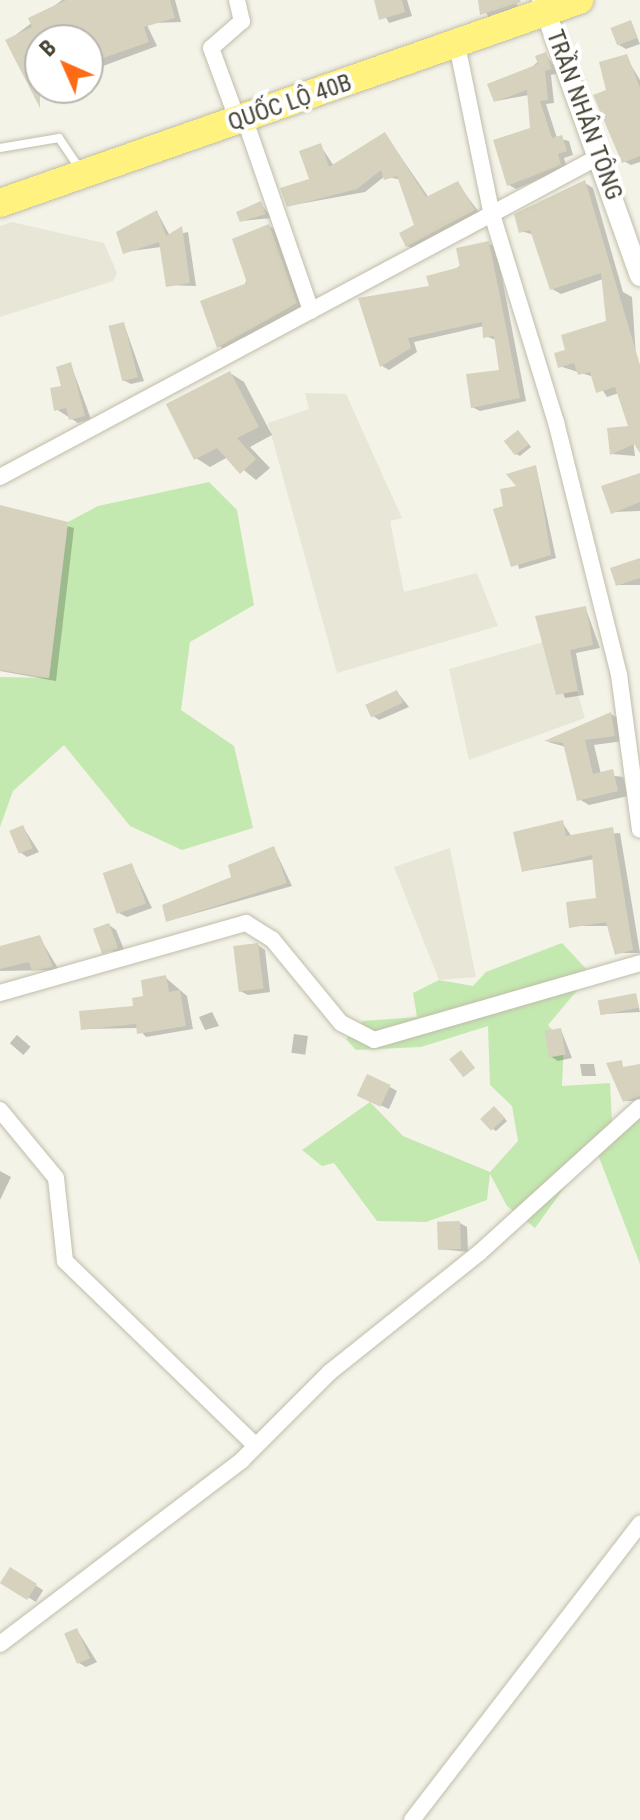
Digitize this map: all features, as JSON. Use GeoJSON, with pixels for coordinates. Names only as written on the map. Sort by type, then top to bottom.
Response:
{"type":"FeatureCollection","features":[{"type":"Feature","properties":{"kind":"highway","name":"QUỐC LỘ 40B"},"geometry":{"type":"LineString","coordinates":[[0,203],[457,45],[545,6],[579,0]]}},
{"type":"Feature","properties":{"kind":"street"},"geometry":{"type":"LineString","coordinates":[[237,0],[242,21],[211,48],[311,311]]}},
{"type":"Feature","properties":{"kind":"street","name":"TRẦN NHÂN TÔNG"},"geometry":{"type":"LineString","coordinates":[[545,6],[640,276]]}},
{"type":"Feature","properties":{"kind":"street"},"geometry":{"type":"LineString","coordinates":[[457,45],[491,211],[556,422],[619,675],[640,830]]}},
{"type":"Feature","properties":{"kind":"street"},"geometry":{"type":"LineString","coordinates":[[0,477],[491,211],[600,156]]}},
{"type":"Feature","properties":{"kind":"street"},"geometry":{"type":"LineString","coordinates":[[0,993],[246,923],[272,939],[341,1023],[374,1040],[640,963]]}},
{"type":"Feature","properties":{"kind":"street"},"geometry":{"type":"LineString","coordinates":[[0,1644],[212,1485],[254,1444],[640,1107]]}},
{"type":"Feature","properties":{"kind":"street"},"geometry":{"type":"LineString","coordinates":[[0,1110],[56,1178],[65,1261],[254,1444]]}},
{"type":"Feature","properties":{"kind":"street"},"geometry":{"type":"LineString","coordinates":[[412,1820],[640,1524]]}},
{"type":"Feature","properties":{"kind":"lane"},"geometry":{"type":"LineString","coordinates":[[0,148],[59,138],[83,175]]}},
{"type":"Feature","properties":{"kind":"shaded area"},"geometry":{"type":"Polygon","coordinates":[[[12,222],[104,243],[117,273],[113,281],[0,317],[0,226],[12,222]]]}},
{"type":"Feature","properties":{"kind":"shaded area"},"geometry":{"type":"Polygon","coordinates":[[[305,393],[346,394],[402,518],[390,521],[404,592],[477,573],[498,626],[337,673],[268,423],[309,409],[305,393]]]}},
{"type":"Feature","properties":{"kind":"shaded area"},"geometry":{"type":"Polygon","coordinates":[[[561,637],[585,718],[469,760],[449,669],[561,637]]]}},
{"type":"Feature","properties":{"kind":"shaded area"},"geometry":{"type":"Polygon","coordinates":[[[450,848],[476,977],[439,980],[394,867],[450,848]]]}},
{"type":"Feature","properties":{"kind":"green space"},"geometry":{"type":"Polygon","coordinates":[[[209,482],[237,510],[254,605],[190,642],[181,710],[234,746],[253,828],[182,850],[130,826],[64,745],[13,791],[0,827],[0,677],[49,678],[68,522],[98,506],[209,482]]]}},
{"type":"Feature","properties":{"kind":"green space"},"geometry":{"type":"Polygon","coordinates":[[[562,943],[591,974],[548,1025],[564,1043],[562,1086],[610,1083],[612,1122],[535,1228],[507,1206],[490,1174],[487,1200],[426,1222],[377,1221],[334,1163],[322,1166],[302,1150],[370,1102],[403,1136],[490,1172],[518,1141],[512,1106],[490,1085],[488,1026],[421,1047],[356,1050],[346,1039],[363,1021],[417,1017],[413,993],[439,980],[473,986],[486,972],[562,943]]]}},
{"type":"Feature","properties":{"kind":"green space"},"geometry":{"type":"Polygon","coordinates":[[[640,1115],[640,1264],[597,1152],[640,1115]]]}},
{"type":"Feature","properties":{"kind":"building"},"geometry":{"type":"Polygon","coordinates":[[[66,0],[170,0],[175,18],[144,27],[149,42],[104,58],[104,24],[31,24],[28,18],[66,0]]]}},
{"type":"Feature","properties":{"kind":"building"},"geometry":{"type":"Polygon","coordinates":[[[374,0],[402,0],[405,12],[379,20],[374,0]]]}},
{"type":"Feature","properties":{"kind":"building"},"geometry":{"type":"Polygon","coordinates":[[[478,0],[520,0],[521,2],[480,15],[478,0]]]}},
{"type":"Feature","properties":{"kind":"building"},"geometry":{"type":"Polygon","coordinates":[[[631,20],[638,38],[617,46],[610,28],[631,20]]]}},
{"type":"Feature","properties":{"kind":"building"},"geometry":{"type":"Polygon","coordinates":[[[24,31],[24,77],[5,40],[24,31]]]}},
{"type":"Feature","properties":{"kind":"building"},"geometry":{"type":"Polygon","coordinates":[[[546,52],[552,69],[545,71],[548,100],[540,101],[552,138],[562,135],[567,151],[558,154],[561,165],[507,186],[493,140],[530,128],[527,90],[494,102],[487,84],[538,64],[535,56],[546,52]]]}},
{"type":"Feature","properties":{"kind":"building"},"geometry":{"type":"Polygon","coordinates":[[[627,54],[640,88],[640,156],[622,163],[593,95],[606,90],[599,62],[627,54]]]}},
{"type":"Feature","properties":{"kind":"building"},"geometry":{"type":"Polygon","coordinates":[[[385,132],[426,197],[458,181],[475,210],[406,247],[399,233],[414,225],[397,176],[384,180],[381,170],[357,189],[287,207],[280,188],[309,179],[299,151],[321,143],[329,167],[385,132]]]}},
{"type":"Feature","properties":{"kind":"building"},"geometry":{"type":"Polygon","coordinates":[[[585,180],[640,365],[640,453],[634,444],[610,455],[607,428],[628,426],[615,387],[596,393],[590,372],[578,375],[574,363],[558,368],[554,353],[565,350],[561,335],[606,321],[601,273],[550,290],[530,230],[519,233],[514,214],[585,180]]]}},
{"type":"Feature","properties":{"kind":"building"},"geometry":{"type":"Polygon","coordinates":[[[261,201],[266,214],[240,222],[236,212],[261,201]]]}},
{"type":"Feature","properties":{"kind":"building"},"geometry":{"type":"Polygon","coordinates":[[[157,210],[166,236],[182,226],[190,283],[166,287],[159,242],[123,254],[116,232],[157,210]]]}},
{"type":"Feature","properties":{"kind":"building"},"geometry":{"type":"Polygon","coordinates":[[[269,224],[297,303],[217,348],[200,301],[247,283],[232,239],[269,224]]]}},
{"type":"Feature","properties":{"kind":"building"},"geometry":{"type":"Polygon","coordinates":[[[489,241],[520,398],[471,408],[466,374],[499,370],[494,336],[483,338],[482,322],[408,338],[411,348],[380,367],[358,298],[429,286],[426,276],[460,267],[456,248],[489,241]]]}},
{"type":"Feature","properties":{"kind":"building"},"geometry":{"type":"Polygon","coordinates":[[[124,322],[138,377],[122,381],[108,326],[124,322]]]}},
{"type":"Feature","properties":{"kind":"building"},"geometry":{"type":"Polygon","coordinates":[[[71,362],[85,416],[69,420],[66,408],[54,411],[50,388],[61,386],[56,367],[71,362]]]}},
{"type":"Feature","properties":{"kind":"building"},"geometry":{"type":"Polygon","coordinates":[[[230,371],[259,427],[237,438],[256,459],[240,474],[217,448],[194,460],[166,404],[230,371]]]}},
{"type":"Feature","properties":{"kind":"building"},"geometry":{"type":"Polygon","coordinates":[[[518,430],[529,444],[515,455],[504,441],[518,430]]]}},
{"type":"Feature","properties":{"kind":"building"},"geometry":{"type":"Polygon","coordinates":[[[536,465],[551,555],[511,567],[493,509],[503,506],[500,489],[516,486],[506,474],[536,465]]]}},
{"type":"Feature","properties":{"kind":"building"},"geometry":{"type":"Polygon","coordinates":[[[640,473],[640,502],[611,514],[601,486],[640,473]]]}},
{"type":"Feature","properties":{"kind":"building"},"geometry":{"type":"Polygon","coordinates":[[[0,505],[68,522],[49,678],[0,670],[0,505]]]}},
{"type":"Feature","properties":{"kind":"building"},"geometry":{"type":"Polygon","coordinates":[[[640,558],[640,578],[616,586],[610,568],[640,558]]]}},
{"type":"Feature","properties":{"kind":"building"},"geometry":{"type":"Polygon","coordinates":[[[586,606],[593,645],[570,650],[578,691],[556,695],[535,616],[586,606]]]}},
{"type":"Feature","properties":{"kind":"building"},"geometry":{"type":"Polygon","coordinates":[[[397,690],[403,703],[371,717],[365,705],[397,690]]]}},
{"type":"Feature","properties":{"kind":"building"},"geometry":{"type":"Polygon","coordinates":[[[611,712],[615,736],[585,740],[593,774],[613,769],[618,791],[577,801],[563,743],[544,741],[611,712]]]}},
{"type":"Feature","properties":{"kind":"building"},"geometry":{"type":"Polygon","coordinates":[[[563,820],[566,836],[613,827],[633,950],[615,955],[606,922],[569,928],[566,902],[596,898],[592,855],[522,872],[513,832],[563,820]]]}},
{"type":"Feature","properties":{"kind":"building"},"geometry":{"type":"Polygon","coordinates":[[[23,825],[33,848],[19,854],[9,831],[23,825]]]}},
{"type":"Feature","properties":{"kind":"building"},"geometry":{"type":"Polygon","coordinates":[[[274,846],[287,883],[166,922],[162,905],[231,877],[228,865],[274,846]]]}},
{"type":"Feature","properties":{"kind":"building"},"geometry":{"type":"Polygon","coordinates":[[[132,863],[146,904],[117,914],[103,873],[132,863]]]}},
{"type":"Feature","properties":{"kind":"building"},"geometry":{"type":"Polygon","coordinates":[[[109,923],[118,948],[102,954],[93,929],[109,923]]]}},
{"type":"Feature","properties":{"kind":"building"},"geometry":{"type":"Polygon","coordinates":[[[40,935],[53,967],[32,971],[29,962],[0,969],[0,946],[40,935]]]}},
{"type":"Feature","properties":{"kind":"building"},"geometry":{"type":"Polygon","coordinates":[[[258,943],[264,989],[239,992],[233,946],[258,943]]]}},
{"type":"Feature","properties":{"kind":"building"},"geometry":{"type":"Polygon","coordinates":[[[166,975],[169,992],[180,990],[186,1026],[137,1034],[136,1024],[81,1030],[79,1011],[133,1006],[132,998],[143,996],[141,980],[166,975]]]}},
{"type":"Feature","properties":{"kind":"building"},"geometry":{"type":"Polygon","coordinates":[[[636,993],[639,1008],[601,1015],[598,1000],[636,993]]]}},
{"type":"Feature","properties":{"kind":"building"},"geometry":{"type":"Polygon","coordinates":[[[561,1028],[566,1055],[549,1058],[544,1031],[561,1028]]]}},
{"type":"Feature","properties":{"kind":"building"},"geometry":{"type":"Polygon","coordinates":[[[461,1050],[475,1068],[463,1077],[449,1059],[461,1050]]]}},
{"type":"Feature","properties":{"kind":"building"},"geometry":{"type":"Polygon","coordinates":[[[622,1060],[623,1067],[640,1064],[640,1096],[623,1102],[606,1063],[622,1060]]]}},
{"type":"Feature","properties":{"kind":"building"},"geometry":{"type":"Polygon","coordinates":[[[367,1074],[391,1085],[380,1107],[357,1096],[367,1074]]]}},
{"type":"Feature","properties":{"kind":"building"},"geometry":{"type":"Polygon","coordinates":[[[494,1106],[505,1118],[491,1131],[480,1119],[494,1106]]]}},
{"type":"Feature","properties":{"kind":"building"},"geometry":{"type":"Polygon","coordinates":[[[460,1221],[461,1249],[438,1250],[437,1222],[460,1221]]]}},
{"type":"Feature","properties":{"kind":"building"},"geometry":{"type":"Polygon","coordinates":[[[10,1567],[37,1584],[27,1600],[0,1583],[10,1567]]]}},
{"type":"Feature","properties":{"kind":"building"},"geometry":{"type":"Polygon","coordinates":[[[77,1628],[90,1658],[77,1664],[64,1633],[77,1628]]]}}]}
